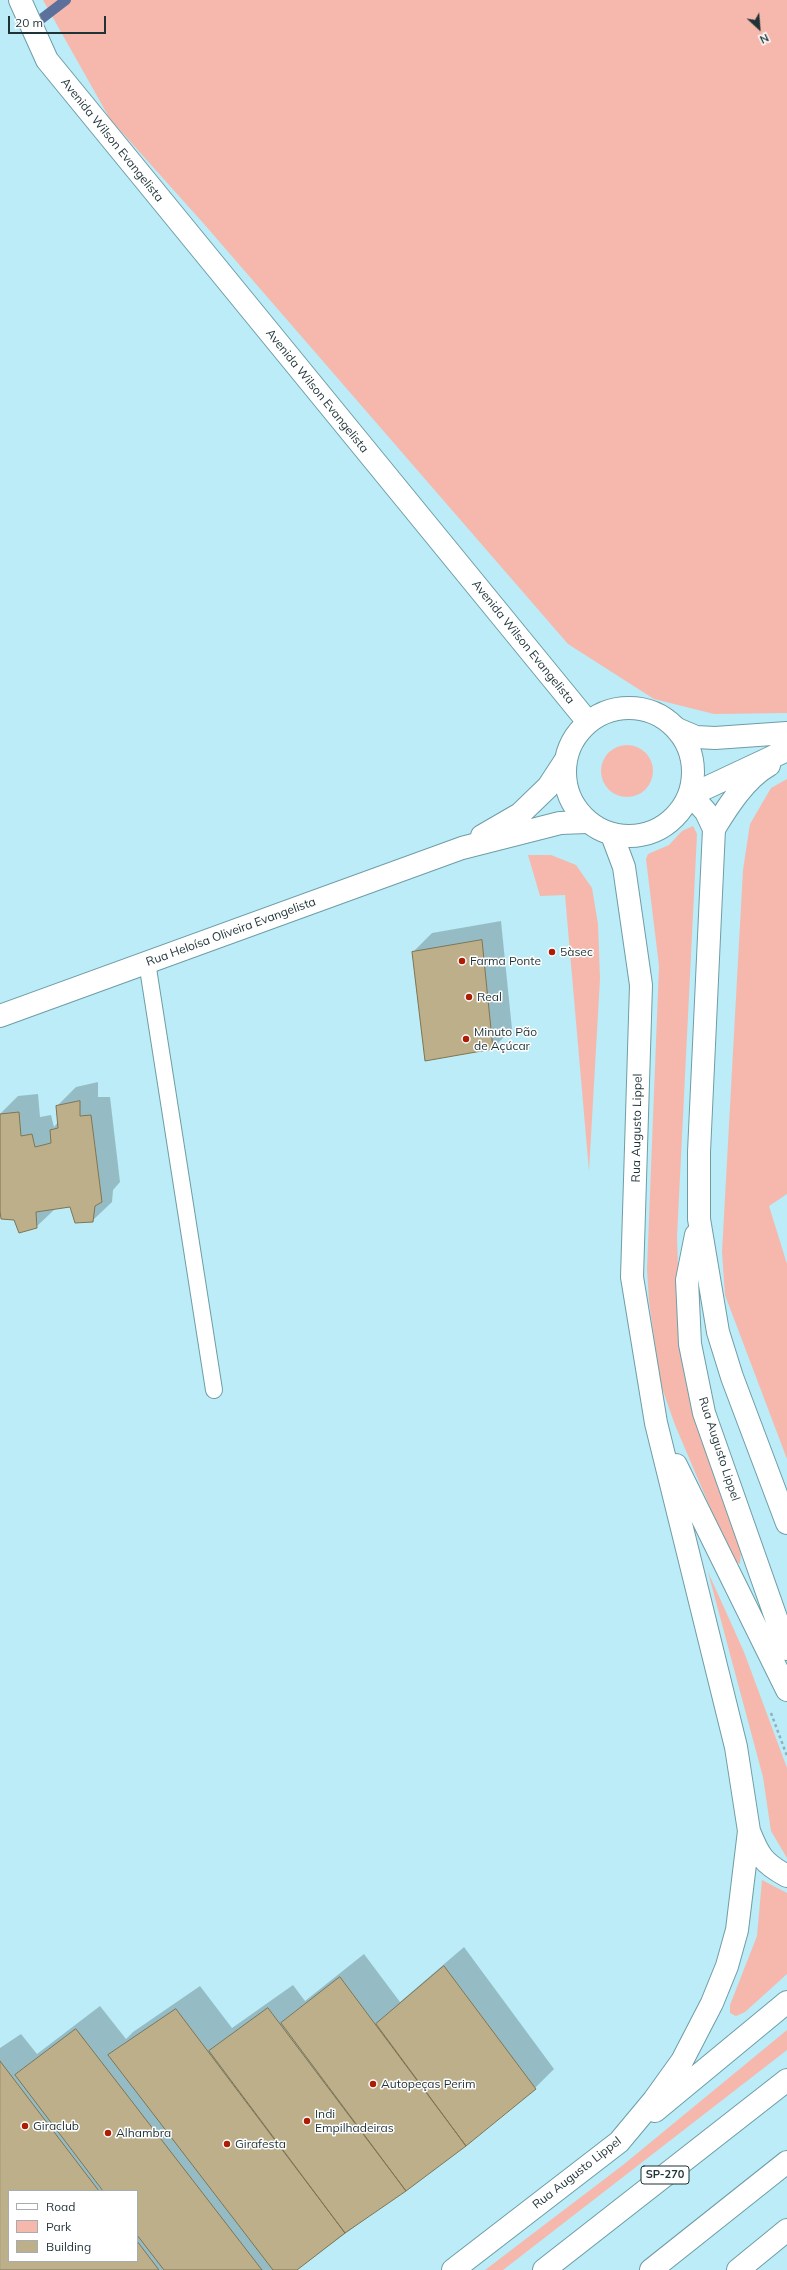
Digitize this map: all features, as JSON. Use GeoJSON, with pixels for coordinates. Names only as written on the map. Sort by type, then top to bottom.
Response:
{"type":"FeatureCollection","features":[{"type":"Feature","properties":{"kind":"main road","name":"Avenida Wilson Evangelista"},"geometry":{"type":"LineString","coordinates":[[20,0],[47,60],[588,722]]}},
{"type":"Feature","properties":{"kind":"main road"},"geometry":{"type":"LineString","coordinates":[[624,708],[644,709],[662,717],[677,729],[687,743],[692,760],[691,795],[680,812],[666,825],[649,833],[630,837],[612,835],[587,822],[576,810],[567,795],[564,778],[565,761],[569,746],[577,733],[588,722],[605,712],[624,708]]}},
{"type":"Feature","properties":{"kind":"main road"},"geometry":{"type":"LineString","coordinates":[[677,729],[696,737],[715,738],[787,733]]}},
{"type":"Feature","properties":{"kind":"main road"},"geometry":{"type":"LineString","coordinates":[[691,795],[787,750]]}},
{"type":"Feature","properties":{"kind":"main road","name":"Rua Augusto Lippel"},"geometry":{"type":"LineString","coordinates":[[714,829],[729,805],[761,770],[787,755]]}},
{"type":"Feature","properties":{"kind":"main road","name":"Rua Heloísa Oliveira Evangelista"},"geometry":{"type":"LineString","coordinates":[[462,848],[520,814],[548,787],[565,761]]}},
{"type":"Feature","properties":{"kind":"main road","name":"Rua Augusto Lippel"},"geometry":{"type":"LineString","coordinates":[[691,795],[706,812],[714,829],[700,1144],[699,1219],[718,1332],[732,1377],[787,1523]]}},
{"type":"Feature","properties":{"kind":"main road","name":"Rua Heloísa Oliveira Evangelista"},"geometry":{"type":"LineString","coordinates":[[0,1016],[462,848],[560,823],[587,822]]}},
{"type":"Feature","properties":{"kind":"main road","name":"Rua Augusto Lippel"},"geometry":{"type":"LineString","coordinates":[[612,835],[624,867],[641,985],[632,1277],[656,1423],[736,1746],[749,1831],[757,1851],[769,1867],[787,1876]]}},
{"type":"Feature","properties":{"kind":"main road","name":"Rua Augusto Lippel"},"geometry":{"type":"LineString","coordinates":[[699,1219],[687,1280],[690,1344],[704,1413],[787,1649]]}},
{"type":"Feature","properties":{"kind":"main road","name":"Rua Augusto Lippel"},"geometry":{"type":"LineString","coordinates":[[656,1423],[721,1560],[787,1690]]}},
{"type":"Feature","properties":{"kind":"main road","name":"Rua Augusto Lippel"},"geometry":{"type":"LineString","coordinates":[[453,2270],[619,2142],[654,2100],[682,2061],[712,2002],[727,1966],[737,1930],[749,1831]]}},
{"type":"Feature","properties":{"kind":"main road"},"geometry":{"type":"LineString","coordinates":[[619,2142],[787,2002]]}},
{"type":"Feature","properties":{"kind":"main road","name":"SP-270"},"geometry":{"type":"LineString","coordinates":[[544,2270],[787,2080]]}},
{"type":"Feature","properties":{"kind":"main road"},"geometry":{"type":"LineString","coordinates":[[651,2270],[787,2162]]}},
{"type":"Feature","properties":{"kind":"main road"},"geometry":{"type":"LineString","coordinates":[[738,2270],[787,2230]]}},
{"type":"Feature","properties":{"kind":"lane"},"geometry":{"type":"LineString","coordinates":[[147,962],[214,1390]]}},
{"type":"Feature","properties":{"kind":"green space"},"geometry":{"type":"Polygon","coordinates":[[[43,0],[787,0],[787,713],[714,714],[654,699],[568,644],[204,224],[110,119],[43,0]]]}},
{"type":"Feature","properties":{"kind":"green space"},"geometry":{"type":"Polygon","coordinates":[[[622,745],[632,745],[646,752],[653,766],[653,776],[646,790],[632,797],[622,797],[612,793],[605,786],[601,776],[601,766],[605,756],[612,749],[622,745]]]}},
{"type":"Feature","properties":{"kind":"green space"},"geometry":{"type":"Polygon","coordinates":[[[787,779],[787,1194],[769,1206],[787,1264],[787,1459],[725,1295],[722,1252],[743,870],[750,824],[771,788],[787,779]]]}},
{"type":"Feature","properties":{"kind":"green space"},"geometry":{"type":"Polygon","coordinates":[[[693,826],[697,834],[677,1237],[681,1359],[690,1402],[741,1551],[740,1564],[732,1559],[675,1425],[661,1385],[649,1302],[647,1269],[659,966],[646,859],[648,854],[669,845],[682,831],[693,826]]]}},
{"type":"Feature","properties":{"kind":"green space"},"geometry":{"type":"Polygon","coordinates":[[[528,855],[551,855],[576,865],[592,888],[598,924],[600,979],[589,1171],[565,895],[540,896],[528,855]]]}},
{"type":"Feature","properties":{"kind":"green space"},"geometry":{"type":"Polygon","coordinates":[[[708,1572],[744,1652],[787,1768],[787,1858],[771,1831],[763,1777],[708,1572]]]}},
{"type":"Feature","properties":{"kind":"green space"},"geometry":{"type":"Polygon","coordinates":[[[762,1880],[787,1893],[787,1974],[745,2012],[736,2016],[730,2013],[730,2005],[757,1936],[762,1880]]]}},
{"type":"Feature","properties":{"kind":"green space"},"geometry":{"type":"Polygon","coordinates":[[[787,2030],[787,2050],[503,2270],[485,2270],[623,2165],[787,2030]]]}},
{"type":"Feature","properties":{"kind":"building"},"geometry":{"type":"Polygon","coordinates":[[[482,940],[493,1049],[425,1061],[412,952],[482,940]]]}},
{"type":"Feature","properties":{"kind":"building"},"geometry":{"type":"Polygon","coordinates":[[[80,1101],[80,1116],[91,1115],[102,1202],[95,1206],[93,1222],[75,1223],[70,1207],[36,1212],[37,1228],[19,1233],[14,1220],[1,1219],[0,1114],[19,1112],[21,1136],[32,1134],[35,1147],[51,1143],[50,1130],[58,1128],[56,1106],[80,1101]]]}},
{"type":"Feature","properties":{"kind":"building"},"geometry":{"type":"Polygon","coordinates":[[[444,1966],[536,2089],[466,2146],[376,2024],[444,1966]]]}},
{"type":"Feature","properties":{"kind":"building","name":"Autopeças Perim"},"geometry":{"type":"Polygon","coordinates":[[[340,1977],[466,2146],[406,2191],[281,2023],[340,1977]]]}},
{"type":"Feature","properties":{"kind":"building","name":"Indi Empilhadeiras"},"geometry":{"type":"Polygon","coordinates":[[[268,2008],[406,2191],[345,2233],[209,2051],[268,2008]]]}},
{"type":"Feature","properties":{"kind":"building","name":"Girafesta"},"geometry":{"type":"Polygon","coordinates":[[[176,2009],[345,2233],[297,2270],[273,2270],[108,2055],[176,2009]]]}},
{"type":"Feature","properties":{"kind":"building","name":"Alhambra"},"geometry":{"type":"Polygon","coordinates":[[[76,2029],[262,2270],[164,2270],[138,2236],[138,2190],[102,2190],[15,2075],[76,2029]]]}},
{"type":"Feature","properties":{"kind":"building","name":"Giraclub"},"geometry":{"type":"Polygon","coordinates":[[[0,2061],[98,2190],[8,2190],[8,2262],[138,2262],[138,2242],[159,2270],[0,2270],[0,2061]]]}},
{"type":"Feature","properties":{"kind":"waterway"},"geometry":{"type":"LineString","coordinates":[[36,23],[66,0]]}},
{"type":"Feature","properties":{"kind":"place","name":"5àsec"},"geometry":{"type":"Point","coordinates":[552,952]}},
{"type":"Feature","properties":{"kind":"place","name":"Farma Ponte"},"geometry":{"type":"Point","coordinates":[462,961]}},
{"type":"Feature","properties":{"kind":"place","name":"Real"},"geometry":{"type":"Point","coordinates":[469,997]}},
{"type":"Feature","properties":{"kind":"place","name":"Minuto Pão de Açúcar"},"geometry":{"type":"Point","coordinates":[466,1039]}},
{"type":"Feature","properties":{"kind":"place","name":"Autopeças Perim"},"geometry":{"type":"Point","coordinates":[373,2084]}},
{"type":"Feature","properties":{"kind":"place","name":"Indi Empilhadeiras"},"geometry":{"type":"Point","coordinates":[307,2121]}},
{"type":"Feature","properties":{"kind":"place","name":"Giraclub"},"geometry":{"type":"Point","coordinates":[25,2126]}},
{"type":"Feature","properties":{"kind":"place","name":"Alhambra"},"geometry":{"type":"Point","coordinates":[108,2133]}},
{"type":"Feature","properties":{"kind":"place","name":"Girafesta"},"geometry":{"type":"Point","coordinates":[227,2144]}}]}
